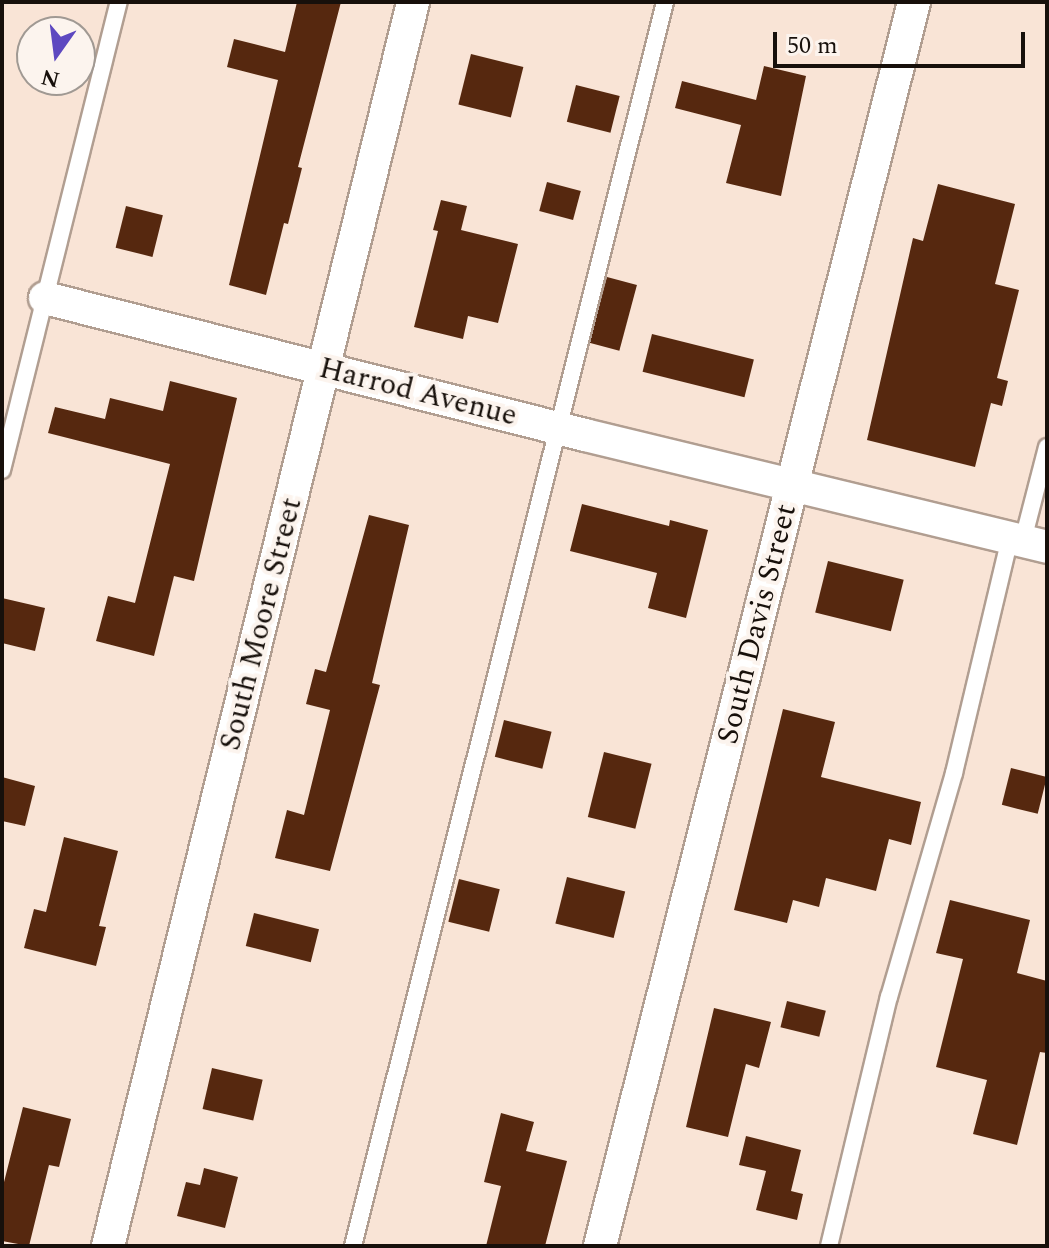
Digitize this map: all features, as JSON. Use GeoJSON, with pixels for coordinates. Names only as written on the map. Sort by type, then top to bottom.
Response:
{"type":"FeatureCollection","features":[{"type":"Feature","properties":{"kind":"street","name":"South Moore Street"},"geometry":{"type":"LineString","coordinates":[[108,1246],[413,2]]}},
{"type":"Feature","properties":{"kind":"street","name":"South Davis Street"},"geometry":{"type":"LineString","coordinates":[[600,1246],[914,2]]}},
{"type":"Feature","properties":{"kind":"street","name":"Harrod Avenue"},"geometry":{"type":"LineString","coordinates":[[45,298],[558,428],[1027,542]]}},
{"type":"Feature","properties":{"kind":"lane"},"geometry":{"type":"LineString","coordinates":[[2,470],[119,2]]}},
{"type":"Feature","properties":{"kind":"lane"},"geometry":{"type":"LineString","coordinates":[[353,1246],[665,2]]}},
{"type":"Feature","properties":{"kind":"lane"},"geometry":{"type":"LineString","coordinates":[[829,1246],[889,997],[954,773],[1027,542],[1047,447]]}},
{"type":"Feature","properties":{"kind":"building"},"geometry":{"type":"Polygon","coordinates":[[[297,2],[341,2],[298,167],[302,168],[288,224],[284,223],[266,295],[229,285],[278,80],[227,67],[234,39],[285,52],[297,2]]]}},
{"type":"Feature","properties":{"kind":"building"},"geometry":{"type":"Polygon","coordinates":[[[471,54],[523,67],[511,118],[458,104],[471,54]]]}},
{"type":"Feature","properties":{"kind":"building"},"geometry":{"type":"Polygon","coordinates":[[[764,66],[806,76],[781,196],[726,183],[741,125],[675,108],[682,81],[756,100],[764,66]]]}},
{"type":"Feature","properties":{"kind":"building"},"geometry":{"type":"Polygon","coordinates":[[[576,85],[620,96],[610,133],[567,122],[576,85]]]}},
{"type":"Feature","properties":{"kind":"building"},"geometry":{"type":"Polygon","coordinates":[[[547,182],[581,191],[573,220],[539,211],[547,182]]]}},
{"type":"Feature","properties":{"kind":"building"},"geometry":{"type":"Polygon","coordinates":[[[938,184],[1015,204],[995,284],[1019,290],[997,378],[1008,381],[1002,406],[991,403],[975,467],[867,440],[913,238],[923,241],[938,184]]]}},
{"type":"Feature","properties":{"kind":"building"},"geometry":{"type":"Polygon","coordinates":[[[441,200],[467,206],[461,230],[518,244],[498,323],[468,316],[463,339],[414,327],[438,231],[433,230],[441,200]]]}},
{"type":"Feature","properties":{"kind":"building"},"geometry":{"type":"Polygon","coordinates":[[[126,206],[163,215],[152,257],[116,248],[126,206]]]}},
{"type":"Feature","properties":{"kind":"building"},"geometry":{"type":"Polygon","coordinates":[[[607,277],[637,285],[619,351],[589,343],[607,277]]]}},
{"type":"Feature","properties":{"kind":"building"},"geometry":{"type":"Polygon","coordinates":[[[652,334],[754,359],[744,397],[643,372],[652,334]]]}},
{"type":"Feature","properties":{"kind":"building"},"geometry":{"type":"Polygon","coordinates":[[[170,381],[237,398],[194,581],[174,576],[154,656],[96,641],[108,596],[135,603],[170,464],[48,433],[55,407],[105,419],[110,398],[163,411],[170,381]]]}},
{"type":"Feature","properties":{"kind":"building"},"geometry":{"type":"Polygon","coordinates":[[[582,504],[669,526],[670,520],[708,530],[686,618],[648,608],[657,573],[570,551],[582,504]]]}},
{"type":"Feature","properties":{"kind":"building"},"geometry":{"type":"Polygon","coordinates":[[[369,515],[409,525],[372,683],[380,685],[330,871],[275,858],[287,810],[304,815],[330,710],[306,704],[315,669],[326,672],[369,515]]]}},
{"type":"Feature","properties":{"kind":"building"},"geometry":{"type":"Polygon","coordinates":[[[828,561],[904,580],[891,631],[815,612],[828,561]]]}},
{"type":"Feature","properties":{"kind":"building"},"geometry":{"type":"Polygon","coordinates":[[[2,598],[45,608],[35,651],[2,643],[2,598]]]}},
{"type":"Feature","properties":{"kind":"building"},"geometry":{"type":"Polygon","coordinates":[[[783,709],[835,722],[821,777],[921,802],[911,845],[889,839],[876,891],[826,878],[819,907],[793,900],[787,923],[734,910],[783,709]]]}},
{"type":"Feature","properties":{"kind":"building"},"geometry":{"type":"Polygon","coordinates":[[[504,720],[552,732],[542,769],[495,757],[504,720]]]}},
{"type":"Feature","properties":{"kind":"building"},"geometry":{"type":"Polygon","coordinates":[[[604,752],[652,764],[635,829],[588,817],[604,752]]]}},
{"type":"Feature","properties":{"kind":"building"},"geometry":{"type":"Polygon","coordinates":[[[1011,768],[1047,777],[1038,814],[1002,805],[1011,768]]]}},
{"type":"Feature","properties":{"kind":"building"},"geometry":{"type":"Polygon","coordinates":[[[2,777],[35,786],[25,826],[2,821],[2,777]]]}},
{"type":"Feature","properties":{"kind":"building"},"geometry":{"type":"Polygon","coordinates":[[[64,837],[118,851],[99,926],[106,927],[96,966],[24,948],[34,909],[46,912],[64,837]]]}},
{"type":"Feature","properties":{"kind":"building"},"geometry":{"type":"Polygon","coordinates":[[[567,877],[625,892],[614,938],[555,924],[567,877]]]}},
{"type":"Feature","properties":{"kind":"building"},"geometry":{"type":"Polygon","coordinates":[[[459,879],[500,889],[489,932],[448,922],[459,879]]]}},
{"type":"Feature","properties":{"kind":"building"},"geometry":{"type":"Polygon","coordinates":[[[950,900],[1030,920],[1017,973],[1047,981],[1047,1053],[1040,1052],[1017,1145],[973,1134],[987,1080],[936,1067],[963,959],[936,953],[950,900]]]}},
{"type":"Feature","properties":{"kind":"building"},"geometry":{"type":"Polygon","coordinates":[[[254,913],[319,929],[311,962],[246,946],[254,913]]]}},
{"type":"Feature","properties":{"kind":"building"},"geometry":{"type":"Polygon","coordinates":[[[787,1001],[826,1011],[819,1037],[780,1027],[787,1001]]]}},
{"type":"Feature","properties":{"kind":"building"},"geometry":{"type":"Polygon","coordinates":[[[714,1008],[771,1022],[759,1068],[746,1064],[728,1137],[686,1127],[714,1008]]]}},
{"type":"Feature","properties":{"kind":"building"},"geometry":{"type":"Polygon","coordinates":[[[212,1068],[263,1080],[253,1121],[203,1109],[212,1068]]]}},
{"type":"Feature","properties":{"kind":"building"},"geometry":{"type":"Polygon","coordinates":[[[23,1107],[71,1119],[59,1167],[49,1165],[29,1246],[2,1241],[2,1190],[23,1107]]]}},
{"type":"Feature","properties":{"kind":"building"},"geometry":{"type":"Polygon","coordinates":[[[501,1113],[534,1122],[526,1151],[567,1161],[545,1246],[486,1246],[501,1186],[484,1182],[501,1113]]]}},
{"type":"Feature","properties":{"kind":"building"},"geometry":{"type":"Polygon","coordinates":[[[746,1136],[801,1150],[791,1191],[803,1194],[797,1220],[756,1210],[766,1171],[739,1165],[746,1136]]]}},
{"type":"Feature","properties":{"kind":"building"},"geometry":{"type":"Polygon","coordinates":[[[204,1168],[238,1177],[225,1228],[177,1216],[186,1182],[200,1185],[204,1168]]]}}]}
